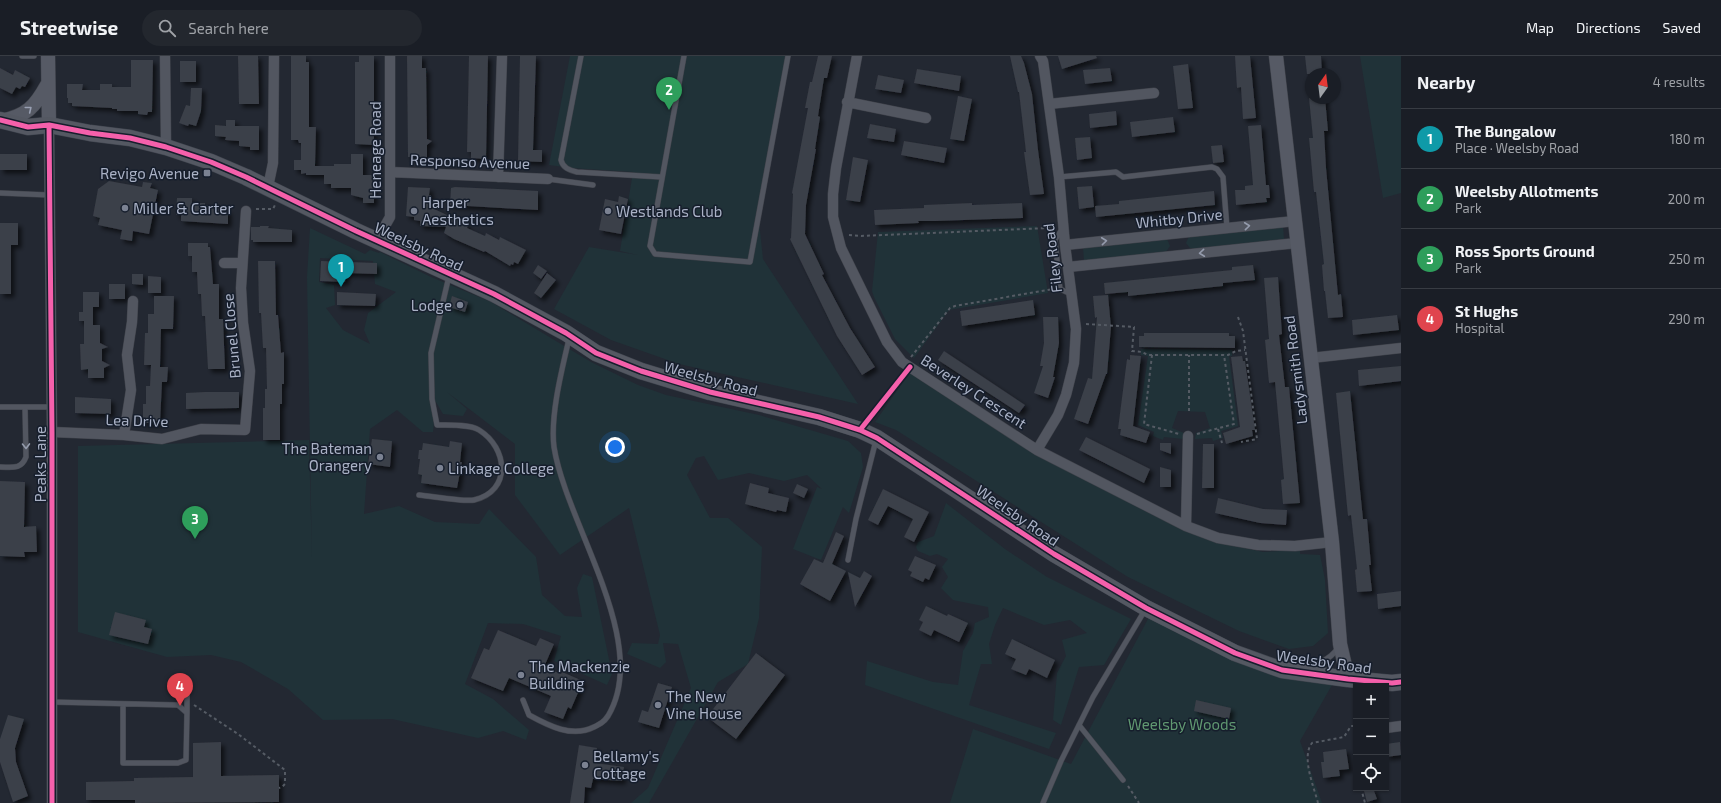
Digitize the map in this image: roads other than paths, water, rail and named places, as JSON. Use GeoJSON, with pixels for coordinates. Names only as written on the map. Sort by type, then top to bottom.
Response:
{"type":"FeatureCollection","features":[{"type":"Feature","properties":{"kind":"main road","name":"Weelsby Road"},"geometry":{"type":"LineString","coordinates":[[0,120],[28,127],[48,125],[90,133],[130,138],[166,147],[211,162],[274,190],[494,294],[570,336],[596,353],[641,371],[710,392],[819,417],[860,430],[877,438],[1054,554],[1146,608],[1235,653],[1282,670],[1352,679],[1392,683],[1401,682]]}},
{"type":"Feature","properties":{"kind":"street"},"geometry":{"type":"LineString","coordinates":[[48,56],[48,125]]}},
{"type":"Feature","properties":{"kind":"street"},"geometry":{"type":"LineString","coordinates":[[165,56],[166,147]]}},
{"type":"Feature","properties":{"kind":"street"},"geometry":{"type":"LineString","coordinates":[[274,56],[274,190]]}},
{"type":"Feature","properties":{"kind":"street","name":"Heneage Road"},"geometry":{"type":"LineString","coordinates":[[377,240],[390,217],[390,56]]}},
{"type":"Feature","properties":{"kind":"street"},"geometry":{"type":"LineString","coordinates":[[498,177],[502,56]]}},
{"type":"Feature","properties":{"kind":"street","name":"Beverley Crescent"},"geometry":{"type":"LineString","coordinates":[[857,56],[847,102],[832,194],[832,217],[841,248],[887,342],[902,362],[1038,450],[1186,526],[1218,538],[1258,545],[1295,546],[1332,542]]}},
{"type":"Feature","properties":{"kind":"street","name":"Filey Road"},"geometry":{"type":"LineString","coordinates":[[1038,450],[1058,415],[1072,375],[1075,352],[1076,323],[1065,245],[1059,177],[1043,61],[1040,56]]}},
{"type":"Feature","properties":{"kind":"street","name":"Ladysmith Road"},"geometry":{"type":"LineString","coordinates":[[1276,56],[1297,243],[1312,358],[1332,542],[1340,644],[1352,679]]}},
{"type":"Feature","properties":{"kind":"street"},"geometry":{"type":"LineString","coordinates":[[0,120],[14,118],[22,114],[38,101],[48,84]]}},
{"type":"Feature","properties":{"kind":"street"},"geometry":{"type":"LineString","coordinates":[[1049,104],[1154,92]]}},
{"type":"Feature","properties":{"kind":"street"},"geometry":{"type":"LineString","coordinates":[[847,102],[926,118]]}},
{"type":"Feature","properties":{"kind":"street","name":"Peaks Lane"},"geometry":{"type":"LineString","coordinates":[[48,125],[52,407],[52,803]]}},
{"type":"Feature","properties":{"kind":"street","name":"Responso Avenue"},"geometry":{"type":"LineString","coordinates":[[390,172],[548,179]]}},
{"type":"Feature","properties":{"kind":"street","name":"Brunel Close"},"geometry":{"type":"LineString","coordinates":[[245,430],[250,372],[243,323],[241,288],[246,211]]}},
{"type":"Feature","properties":{"kind":"street","name":"Whitby Drive"},"geometry":{"type":"LineString","coordinates":[[1065,245],[1295,221]]}},
{"type":"Feature","properties":{"kind":"street"},"geometry":{"type":"LineString","coordinates":[[1068,267],[1297,243]]}},
{"type":"Feature","properties":{"kind":"street"},"geometry":{"type":"LineString","coordinates":[[224,263],[242,263]]}},
{"type":"Feature","properties":{"kind":"street"},"geometry":{"type":"LineString","coordinates":[[124,435],[131,390],[127,355],[132,322],[133,301]]}},
{"type":"Feature","properties":{"kind":"street"},"geometry":{"type":"LineString","coordinates":[[1312,358],[1401,348]]}},
{"type":"Feature","properties":{"kind":"street","name":"Lea Drive"},"geometry":{"type":"LineString","coordinates":[[52,432],[124,435],[162,439],[200,429],[245,430]]}},
{"type":"Feature","properties":{"kind":"street"},"geometry":{"type":"LineString","coordinates":[[1186,526],[1188,436]]}},
{"type":"Feature","properties":{"kind":"street"},"geometry":{"type":"LineString","coordinates":[[1389,728],[1401,726]]}},
{"type":"Feature","properties":{"kind":"lane"},"geometry":{"type":"LineString","coordinates":[[22,56],[34,56]]}},
{"type":"Feature","properties":{"kind":"lane"},"geometry":{"type":"LineString","coordinates":[[582,56],[562,164],[570,170],[577,172],[661,177]]}},
{"type":"Feature","properties":{"kind":"lane"},"geometry":{"type":"LineString","coordinates":[[684,56],[661,177],[650,246],[652,251],[656,254],[750,262],[788,56]]}},
{"type":"Feature","properties":{"kind":"lane"},"geometry":{"type":"LineString","coordinates":[[1059,177],[1116,172],[1123,177],[1212,168],[1217,169],[1223,177],[1228,228]]}},
{"type":"Feature","properties":{"kind":"lane"},"geometry":{"type":"LineString","coordinates":[[548,179],[593,185]]}},
{"type":"Feature","properties":{"kind":"lane"},"geometry":{"type":"LineString","coordinates":[[0,193],[49,195]]}},
{"type":"Feature","properties":{"kind":"lane"},"geometry":{"type":"LineString","coordinates":[[1063,224],[1055,240],[1060,289],[1072,294]]}},
{"type":"Feature","properties":{"kind":"lane"},"geometry":{"type":"LineString","coordinates":[[419,495],[472,501],[486,496],[497,486],[502,474],[502,460],[494,442],[478,429],[457,425],[437,425],[432,399],[431,353],[449,274]]}},
{"type":"Feature","properties":{"kind":"lane"},"geometry":{"type":"LineString","coordinates":[[523,700],[529,715],[550,726],[574,732],[587,731],[604,722],[615,704],[620,680],[620,647],[611,609],[572,505],[558,463],[554,445],[557,393],[570,336]]}},
{"type":"Feature","properties":{"kind":"lane"},"geometry":{"type":"LineString","coordinates":[[0,407],[52,407]]}},
{"type":"Feature","properties":{"kind":"lane"},"geometry":{"type":"LineString","coordinates":[[0,467],[18,467],[24,463],[26,457],[25,407]]}},
{"type":"Feature","properties":{"kind":"lane"},"geometry":{"type":"LineString","coordinates":[[848,560],[856,519],[877,438]]}},
{"type":"Feature","properties":{"kind":"lane"},"geometry":{"type":"LineString","coordinates":[[1042,803],[1060,761],[1093,697],[1146,608]]}},
{"type":"Feature","properties":{"kind":"lane"},"geometry":{"type":"LineString","coordinates":[[1282,670],[1323,662],[1333,654],[1340,644]]}},
{"type":"Feature","properties":{"kind":"lane"},"geometry":{"type":"LineString","coordinates":[[123,704],[122,763],[178,763],[186,760],[187,679]]}},
{"type":"Feature","properties":{"kind":"lane"},"geometry":{"type":"LineString","coordinates":[[51,702],[178,705],[187,713]]}},
{"type":"Feature","properties":{"kind":"lane"},"geometry":{"type":"LineString","coordinates":[[1079,725],[1123,780]]}},
{"type":"Feature","properties":{"kind":"place","name":"Weelsby Allotments"},"geometry":{"type":"Point","coordinates":[669,110]}},
{"type":"Feature","properties":{"kind":"place","name":"Revigo Avenue"},"geometry":{"type":"Point","coordinates":[207,173]}},
{"type":"Feature","properties":{"kind":"place","name":"Miller & Carter"},"geometry":{"type":"Point","coordinates":[125,208]}},
{"type":"Feature","properties":{"kind":"place","name":"Harper Aesthetics"},"geometry":{"type":"Point","coordinates":[414,211]}},
{"type":"Feature","properties":{"kind":"place","name":"Westlands Club"},"geometry":{"type":"Point","coordinates":[608,211]}},
{"type":"Feature","properties":{"kind":"place","name":"The Bungalow"},"geometry":{"type":"Point","coordinates":[341,287]}},
{"type":"Feature","properties":{"kind":"place","name":"Lodge"},"geometry":{"type":"Point","coordinates":[460,305]}},
{"type":"Feature","properties":{"kind":"place","name":"The Bateman Orangery"},"geometry":{"type":"Point","coordinates":[380,457]}},
{"type":"Feature","properties":{"kind":"place","name":"Linkage College"},"geometry":{"type":"Point","coordinates":[440,468]}},
{"type":"Feature","properties":{"kind":"place","name":"Ross Sports Ground"},"geometry":{"type":"Point","coordinates":[195,539]}},
{"type":"Feature","properties":{"kind":"place","name":"The Mackenzie Building"},"geometry":{"type":"Point","coordinates":[521,675]}},
{"type":"Feature","properties":{"kind":"place","name":"The New Vine House"},"geometry":{"type":"Point","coordinates":[658,705]}},
{"type":"Feature","properties":{"kind":"place","name":"St Hughs"},"geometry":{"type":"Point","coordinates":[180,706]}},
{"type":"Feature","properties":{"kind":"place","name":"Bellamy's Cottage"},"geometry":{"type":"Point","coordinates":[585,765]}},
{"type":"Feature","properties":{"kind":"park label","name":"Weelsby Woods"},"geometry":{"type":"Point","coordinates":[1182,724]}}]}
